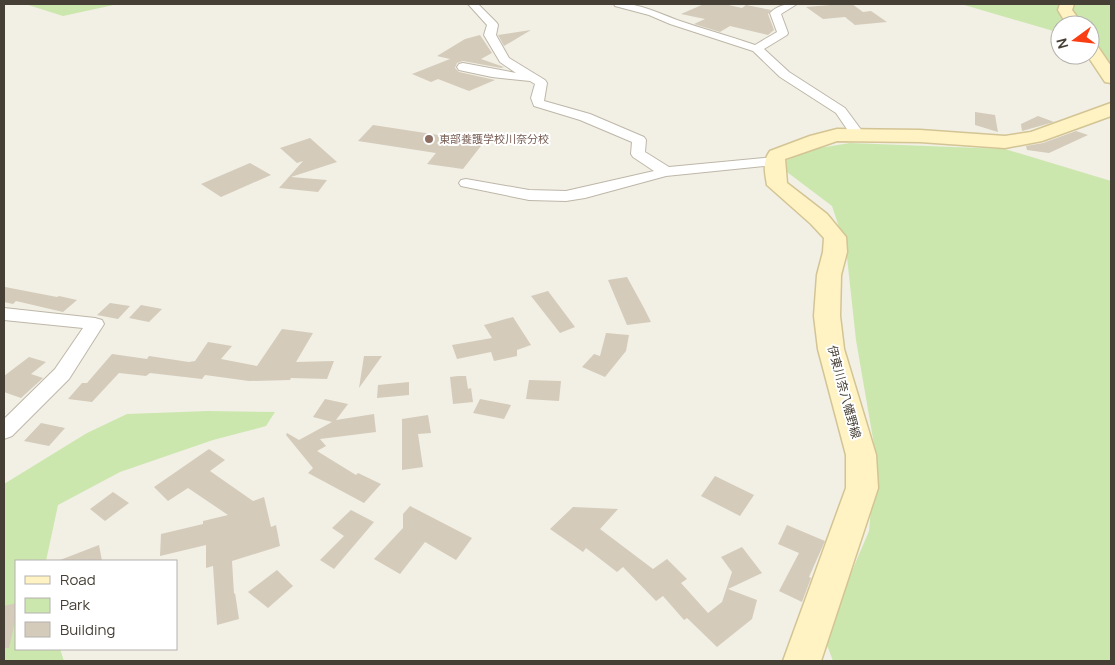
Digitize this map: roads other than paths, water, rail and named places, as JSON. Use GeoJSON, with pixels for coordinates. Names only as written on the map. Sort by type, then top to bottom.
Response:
{"type":"FeatureCollection","features":[{"type":"Feature","properties":{"kind":"main road"},"geometry":{"type":"LineString","coordinates":[[1100,62],[1111,78]]}},
{"type":"Feature","properties":{"kind":"main road"},"geometry":{"type":"LineString","coordinates":[[774,161],[777,155],[817,140],[837,135],[920,136],[1005,142],[1035,138],[1106,112],[1111,108]]}},
{"type":"Feature","properties":{"kind":"main road","name":"伊東川奈八幡野線"},"geometry":{"type":"LineString","coordinates":[[774,161],[776,185],[819,219],[834,236],[835,252],[829,275],[827,316],[831,349],[861,455],[862,488],[802,661]]}},
{"type":"Feature","properties":{"kind":"street"},"geometry":{"type":"LineString","coordinates":[[473,4],[493,25],[490,34],[504,60],[541,83],[537,98],[539,103],[585,117],[639,140],[638,154],[666,172]]}},
{"type":"Feature","properties":{"kind":"street"},"geometry":{"type":"LineString","coordinates":[[619,4],[653,13],[674,22],[757,49],[766,61],[798,85],[839,109],[858,135]]}},
{"type":"Feature","properties":{"kind":"street"},"geometry":{"type":"LineString","coordinates":[[757,49],[765,42],[783,33],[775,13],[792,4]]}},
{"type":"Feature","properties":{"kind":"street"},"geometry":{"type":"LineString","coordinates":[[463,67],[492,73],[535,78]]}},
{"type":"Feature","properties":{"kind":"street"},"geometry":{"type":"LineString","coordinates":[[466,183],[529,195],[566,196],[666,172],[774,161]]}},
{"type":"Feature","properties":{"kind":"street"},"geometry":{"type":"LineString","coordinates":[[4,314],[95,324],[62,374],[4,431]]}},
{"type":"Feature","properties":{"kind":"place","name":"東部養護学校川奈分校"},"geometry":{"type":"Point","coordinates":[429,139]}}]}
